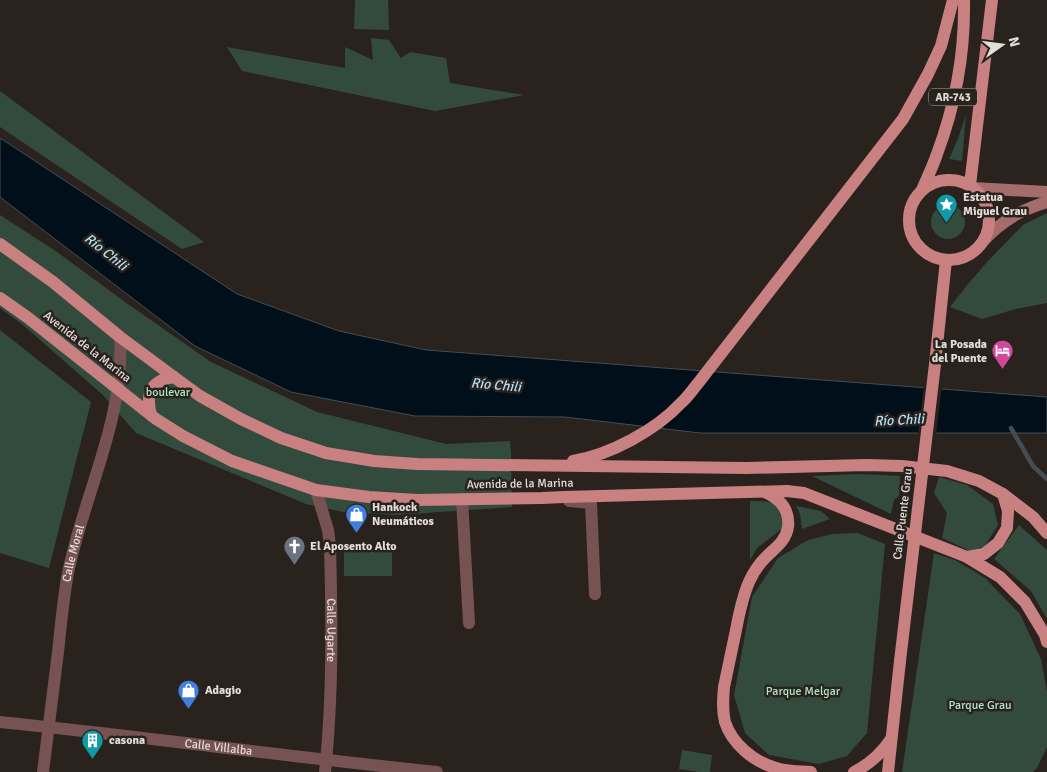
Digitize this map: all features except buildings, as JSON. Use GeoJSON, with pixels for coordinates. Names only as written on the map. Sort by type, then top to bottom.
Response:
{"type":"FeatureCollection","features":[{"type":"Feature","properties":{"kind":"main road"},"geometry":{"type":"LineString","coordinates":[[541,465],[576,461],[630,442],[680,404],[903,119],[941,46],[953,0]]}},
{"type":"Feature","properties":{"kind":"main road","name":"AR-743"},"geometry":{"type":"LineString","coordinates":[[946,260],[937,258],[921,249],[911,233],[909,224],[912,205],[922,190],[949,118],[957,80],[962,41],[964,0]]}},
{"type":"Feature","properties":{"kind":"main road","name":"AR-743"},"geometry":{"type":"LineString","coordinates":[[972,186],[992,0]]}},
{"type":"Feature","properties":{"kind":"main road"},"geometry":{"type":"LineString","coordinates":[[922,190],[934,182],[949,179],[963,182],[972,186],[984,200],[990,216],[984,240],[976,250],[959,259],[946,260]]}},
{"type":"Feature","properties":{"kind":"main road","name":"Avenida de la Marina"},"geometry":{"type":"LineString","coordinates":[[0,244],[53,282],[120,338],[200,396],[241,420],[281,438],[326,453],[374,461],[417,464],[748,468],[902,466],[946,471],[979,481],[1003,494],[1033,517],[1047,533]]}},
{"type":"Feature","properties":{"kind":"main road","name":"Calle Puente Grau"},"geometry":{"type":"LineString","coordinates":[[888,772],[946,260]]}},
{"type":"Feature","properties":{"kind":"main road","name":"Avenida de la Marina"},"geometry":{"type":"LineString","coordinates":[[0,298],[34,322],[151,414],[183,436],[232,461],[316,490],[368,498],[417,500],[797,492],[814,496],[967,558],[1000,577],[1025,602],[1045,635],[1047,642]]}},
{"type":"Feature","properties":{"kind":"main road"},"geometry":{"type":"LineString","coordinates":[[151,414],[148,406],[152,388],[166,378],[174,378]]}},
{"type":"Feature","properties":{"kind":"main road"},"geometry":{"type":"LineString","coordinates":[[765,492],[781,501],[786,508],[788,517],[787,534],[783,541],[765,557],[754,573],[744,595],[724,687],[723,713],[729,731],[741,747],[750,755],[766,765],[777,769],[811,772]]}},
{"type":"Feature","properties":{"kind":"main road"},"geometry":{"type":"LineString","coordinates":[[967,558],[984,554],[998,543],[1007,528],[1008,511],[1003,494]]}},
{"type":"Feature","properties":{"kind":"main road"},"geometry":{"type":"LineString","coordinates":[[854,772],[870,764],[892,738]]}},
{"type":"Feature","properties":{"kind":"street"},"geometry":{"type":"LineString","coordinates":[[972,186],[1047,192]]}},
{"type":"Feature","properties":{"kind":"street"},"geometry":{"type":"LineString","coordinates":[[984,240],[1006,221],[1028,208],[1047,202]]}},
{"type":"Feature","properties":{"kind":"street","name":"Calle Moral"},"geometry":{"type":"LineString","coordinates":[[43,772],[68,573],[115,407],[120,365],[120,338]]}},
{"type":"Feature","properties":{"kind":"street","name":"Calle Ugarte"},"geometry":{"type":"LineString","coordinates":[[316,490],[328,530],[330,545],[331,662],[325,766]]}},
{"type":"Feature","properties":{"kind":"street"},"geometry":{"type":"LineString","coordinates":[[542,498],[591,504],[595,594]]}},
{"type":"Feature","properties":{"kind":"street"},"geometry":{"type":"LineString","coordinates":[[462,499],[469,623]]}},
{"type":"Feature","properties":{"kind":"street","name":"Calle Villalba"},"geometry":{"type":"LineString","coordinates":[[0,722],[49,727],[325,766],[437,772]]}},
{"type":"Feature","properties":{"kind":"green space"},"geometry":{"type":"Polygon","coordinates":[[[355,0],[388,0],[389,30],[354,29],[355,0]]]}},
{"type":"Feature","properties":{"kind":"green space"},"geometry":{"type":"Polygon","coordinates":[[[371,38],[389,40],[401,58],[410,52],[446,58],[450,83],[524,95],[435,111],[242,71],[227,47],[345,68],[345,47],[373,60],[371,38]]]}},
{"type":"Feature","properties":{"kind":"green space"},"geometry":{"type":"Polygon","coordinates":[[[0,91],[204,242],[182,249],[0,127],[0,91]]]}},
{"type":"Feature","properties":{"kind":"green space"},"geometry":{"type":"Polygon","coordinates":[[[966,115],[962,161],[949,159],[957,141],[966,115]]]}},
{"type":"Feature","properties":{"kind":"green space"},"geometry":{"type":"Polygon","coordinates":[[[948,205],[955,206],[960,210],[964,215],[964,229],[960,234],[955,238],[948,239],[941,238],[936,234],[932,229],[931,222],[932,215],[936,210],[941,206],[948,205]]]}},
{"type":"Feature","properties":{"kind":"green space"},"geometry":{"type":"Polygon","coordinates":[[[1047,213],[1047,303],[1016,309],[982,319],[950,307],[988,261],[1023,225],[1047,213]]]}},
{"type":"Feature","properties":{"kind":"green space","name":"boulevar"},"geometry":{"type":"Polygon","coordinates":[[[0,215],[57,252],[211,362],[317,412],[446,444],[510,441],[512,507],[396,515],[343,512],[306,504],[136,433],[103,395],[23,325],[0,308],[0,215]]]}},
{"type":"Feature","properties":{"kind":"green space"},"geometry":{"type":"Polygon","coordinates":[[[0,330],[91,402],[49,568],[0,553],[0,330]]]}},
{"type":"Feature","properties":{"kind":"green space"},"geometry":{"type":"Polygon","coordinates":[[[860,474],[900,476],[899,496],[894,500],[891,514],[812,476],[860,474]]]}},
{"type":"Feature","properties":{"kind":"green space"},"geometry":{"type":"Polygon","coordinates":[[[939,477],[967,485],[993,504],[998,525],[984,547],[970,551],[942,538],[947,513],[934,493],[939,477]]]}},
{"type":"Feature","properties":{"kind":"green space"},"geometry":{"type":"Polygon","coordinates":[[[750,501],[765,501],[778,506],[783,515],[783,528],[757,548],[750,560],[750,501]]]}},
{"type":"Feature","properties":{"kind":"green space"},"geometry":{"type":"Polygon","coordinates":[[[796,506],[821,511],[830,519],[802,529],[800,514],[796,506]]]}},
{"type":"Feature","properties":{"kind":"green space"},"geometry":{"type":"Polygon","coordinates":[[[1019,525],[1047,550],[1047,619],[1031,591],[994,559],[1019,525]]]}},
{"type":"Feature","properties":{"kind":"green space","name":"Parque Melgar"},"geometry":{"type":"Polygon","coordinates":[[[858,533],[885,544],[867,733],[847,756],[819,764],[769,755],[745,733],[734,695],[752,597],[778,558],[808,540],[832,534],[858,533]]]}},
{"type":"Feature","properties":{"kind":"green space"},"geometry":{"type":"Polygon","coordinates":[[[344,545],[392,545],[392,576],[344,576],[344,545]]]}},
{"type":"Feature","properties":{"kind":"green space","name":"Parque Grau"},"geometry":{"type":"Polygon","coordinates":[[[934,553],[955,560],[985,578],[1020,614],[1041,659],[1047,692],[1047,747],[1037,768],[1033,772],[902,772],[934,553]]]}},
{"type":"Feature","properties":{"kind":"green space"},"geometry":{"type":"Polygon","coordinates":[[[682,750],[712,755],[710,772],[679,769],[682,750]]]}},
{"type":"Feature","properties":{"kind":"water","name":"Río Chili"},"geometry":{"type":"Polygon","coordinates":[[[0,138],[237,294],[339,331],[426,350],[1047,397],[1047,433],[700,433],[565,417],[415,416],[291,392],[195,346],[0,197],[0,138]]]}},
{"type":"Feature","properties":{"kind":"pier"},"geometry":{"type":"Polygon","coordinates":[[[924,385],[942,386],[936,435],[918,435],[924,385]]]}},
{"type":"Feature","properties":{"kind":"waterway"},"geometry":{"type":"LineString","coordinates":[[1011,428],[1033,466],[1047,479]]}},
{"type":"Feature","properties":{"kind":"place","name":"Estatua Miguel Grau"},"geometry":{"type":"Point","coordinates":[947,223]}},
{"type":"Feature","properties":{"kind":"place","name":"La Posada del Puente"},"geometry":{"type":"Point","coordinates":[1003,370]}},
{"type":"Feature","properties":{"kind":"place","name":"Hankock Neumáticos"},"geometry":{"type":"Point","coordinates":[356,533]}},
{"type":"Feature","properties":{"kind":"place","name":"El Aposento Alto"},"geometry":{"type":"Point","coordinates":[294,565]}},
{"type":"Feature","properties":{"kind":"place","name":"Adagio"},"geometry":{"type":"Point","coordinates":[189,709]}},
{"type":"Feature","properties":{"kind":"place","name":"casona"},"geometry":{"type":"Point","coordinates":[93,759]}}]}
